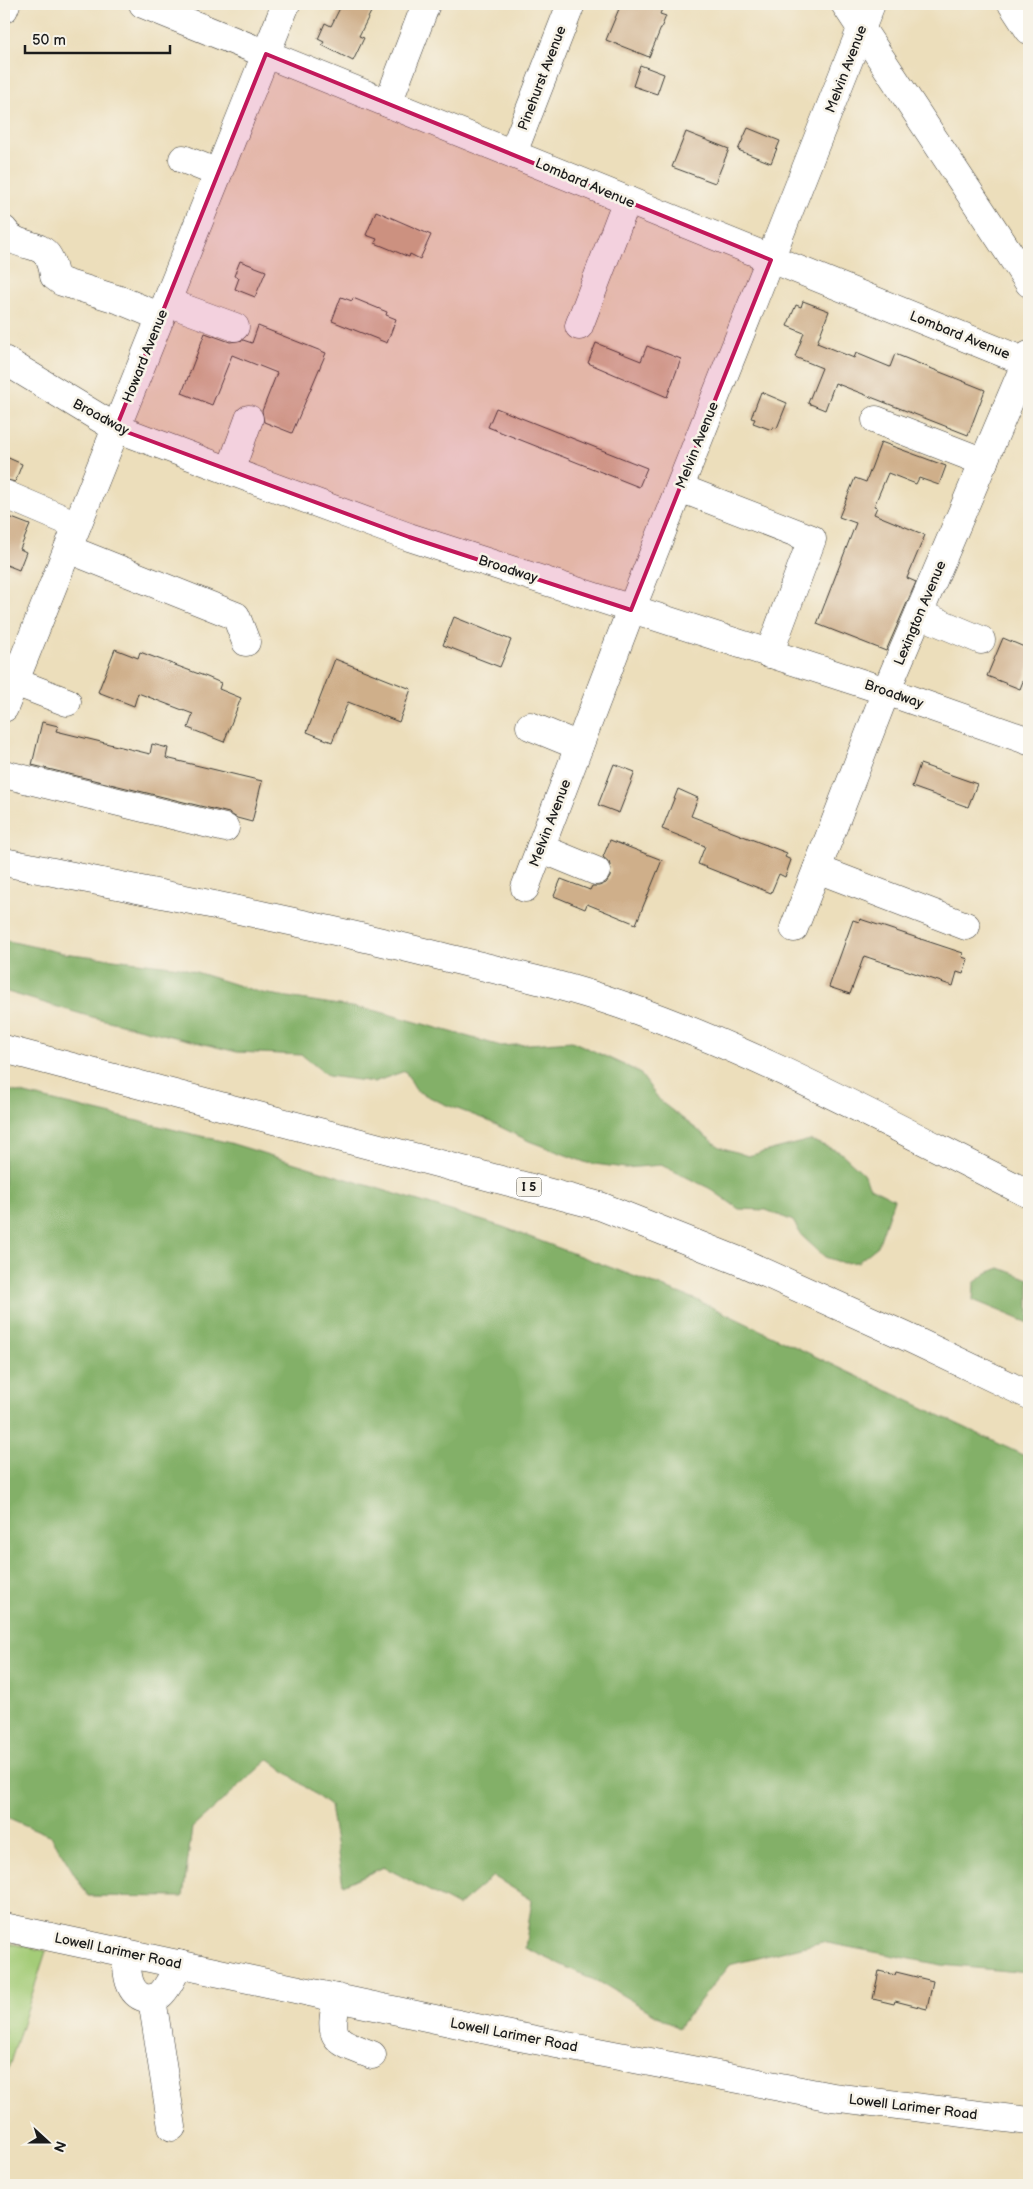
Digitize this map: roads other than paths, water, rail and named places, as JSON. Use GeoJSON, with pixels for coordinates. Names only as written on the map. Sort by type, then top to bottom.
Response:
{"type":"FeatureCollection","features":[{"type":"Feature","properties":{"kind":"main road"},"geometry":{"type":"LineString","coordinates":[[4,9],[6,4]]}},
{"type":"Feature","properties":{"kind":"main road","name":"Lombard Avenue"},"geometry":{"type":"LineString","coordinates":[[143,4],[513,153],[771,260],[1028,359]]}},
{"type":"Feature","properties":{"kind":"main road","name":"Howard Avenue"},"geometry":{"type":"LineString","coordinates":[[4,708],[286,4]]}},
{"type":"Feature","properties":{"kind":"main road"},"geometry":{"type":"LineString","coordinates":[[388,103],[426,4]]}},
{"type":"Feature","properties":{"kind":"main road","name":"Pinehurst Avenue"},"geometry":{"type":"LineString","coordinates":[[513,153],[571,4]]}},
{"type":"Feature","properties":{"kind":"main road"},"geometry":{"type":"LineString","coordinates":[[845,4],[1029,283]]}},
{"type":"Feature","properties":{"kind":"main road","name":"Melvin Avenue"},"geometry":{"type":"LineString","coordinates":[[525,888],[631,610],[871,4]]}},
{"type":"Feature","properties":{"kind":"main road"},"geometry":{"type":"LineString","coordinates":[[1012,4],[1029,30]]}},
{"type":"Feature","properties":{"kind":"main road"},"geometry":{"type":"LineString","coordinates":[[183,159],[218,173]]}},
{"type":"Feature","properties":{"kind":"main road"},"geometry":{"type":"LineString","coordinates":[[579,326],[627,200]]}},
{"type":"Feature","properties":{"kind":"main road"},"geometry":{"type":"LineString","coordinates":[[4,230],[9,237],[42,250],[52,260],[54,276],[62,282],[120,300],[235,327]]}},
{"type":"Feature","properties":{"kind":"main road","name":"Lexington Avenue"},"geometry":{"type":"LineString","coordinates":[[794,928],[886,690],[1028,359]]}},
{"type":"Feature","properties":{"kind":"main road","name":"Broadway"},"geometry":{"type":"LineString","coordinates":[[4,360],[116,428],[409,537],[1028,737]]}},
{"type":"Feature","properties":{"kind":"main road"},"geometry":{"type":"LineString","coordinates":[[230,471],[249,419]]}},
{"type":"Feature","properties":{"kind":"main road"},"geometry":{"type":"LineString","coordinates":[[876,420],[984,462]]}},
{"type":"Feature","properties":{"kind":"main road"},"geometry":{"type":"LineString","coordinates":[[680,488],[812,539],[768,654]]}},
{"type":"Feature","properties":{"kind":"main road"},"geometry":{"type":"LineString","coordinates":[[4,494],[73,537],[123,563],[236,616],[246,642]]}},
{"type":"Feature","properties":{"kind":"main road"},"geometry":{"type":"LineString","coordinates":[[919,614],[981,640]]}},
{"type":"Feature","properties":{"kind":"main road"},"geometry":{"type":"LineString","coordinates":[[15,682],[67,702]]}},
{"type":"Feature","properties":{"kind":"main road"},"geometry":{"type":"LineString","coordinates":[[530,726],[580,746]]}},
{"type":"Feature","properties":{"kind":"main road"},"geometry":{"type":"LineString","coordinates":[[4,774],[225,828]]}},
{"type":"Feature","properties":{"kind":"main road"},"geometry":{"type":"LineString","coordinates":[[540,848],[596,871]]}},
{"type":"Feature","properties":{"kind":"main road"},"geometry":{"type":"LineString","coordinates":[[4,862],[327,928],[523,976],[618,1004],[723,1044],[841,1098],[1029,1194]]}},
{"type":"Feature","properties":{"kind":"main road"},"geometry":{"type":"LineString","coordinates":[[817,869],[966,926]]}},
{"type":"Feature","properties":{"kind":"main road","name":"I 5"},"geometry":{"type":"LineString","coordinates":[[4,1049],[600,1206],[739,1261],[905,1336],[1029,1395]]}},
{"type":"Feature","properties":{"kind":"main road","name":"Lowell Larimer Road"},"geometry":{"type":"LineString","coordinates":[[4,1926],[515,2036],[832,2097],[1029,2121]]}},
{"type":"Feature","properties":{"kind":"main road"},"geometry":{"type":"LineString","coordinates":[[126,1953],[128,1977],[132,1988],[142,1997],[152,1999],[160,1995],[180,1964]]}},
{"type":"Feature","properties":{"kind":"main road"},"geometry":{"type":"LineString","coordinates":[[337,1998],[333,2029],[336,2038],[345,2044],[372,2055]]}},
{"type":"Feature","properties":{"kind":"main road"},"geometry":{"type":"LineString","coordinates":[[152,1999],[172,2127]]}}]}
